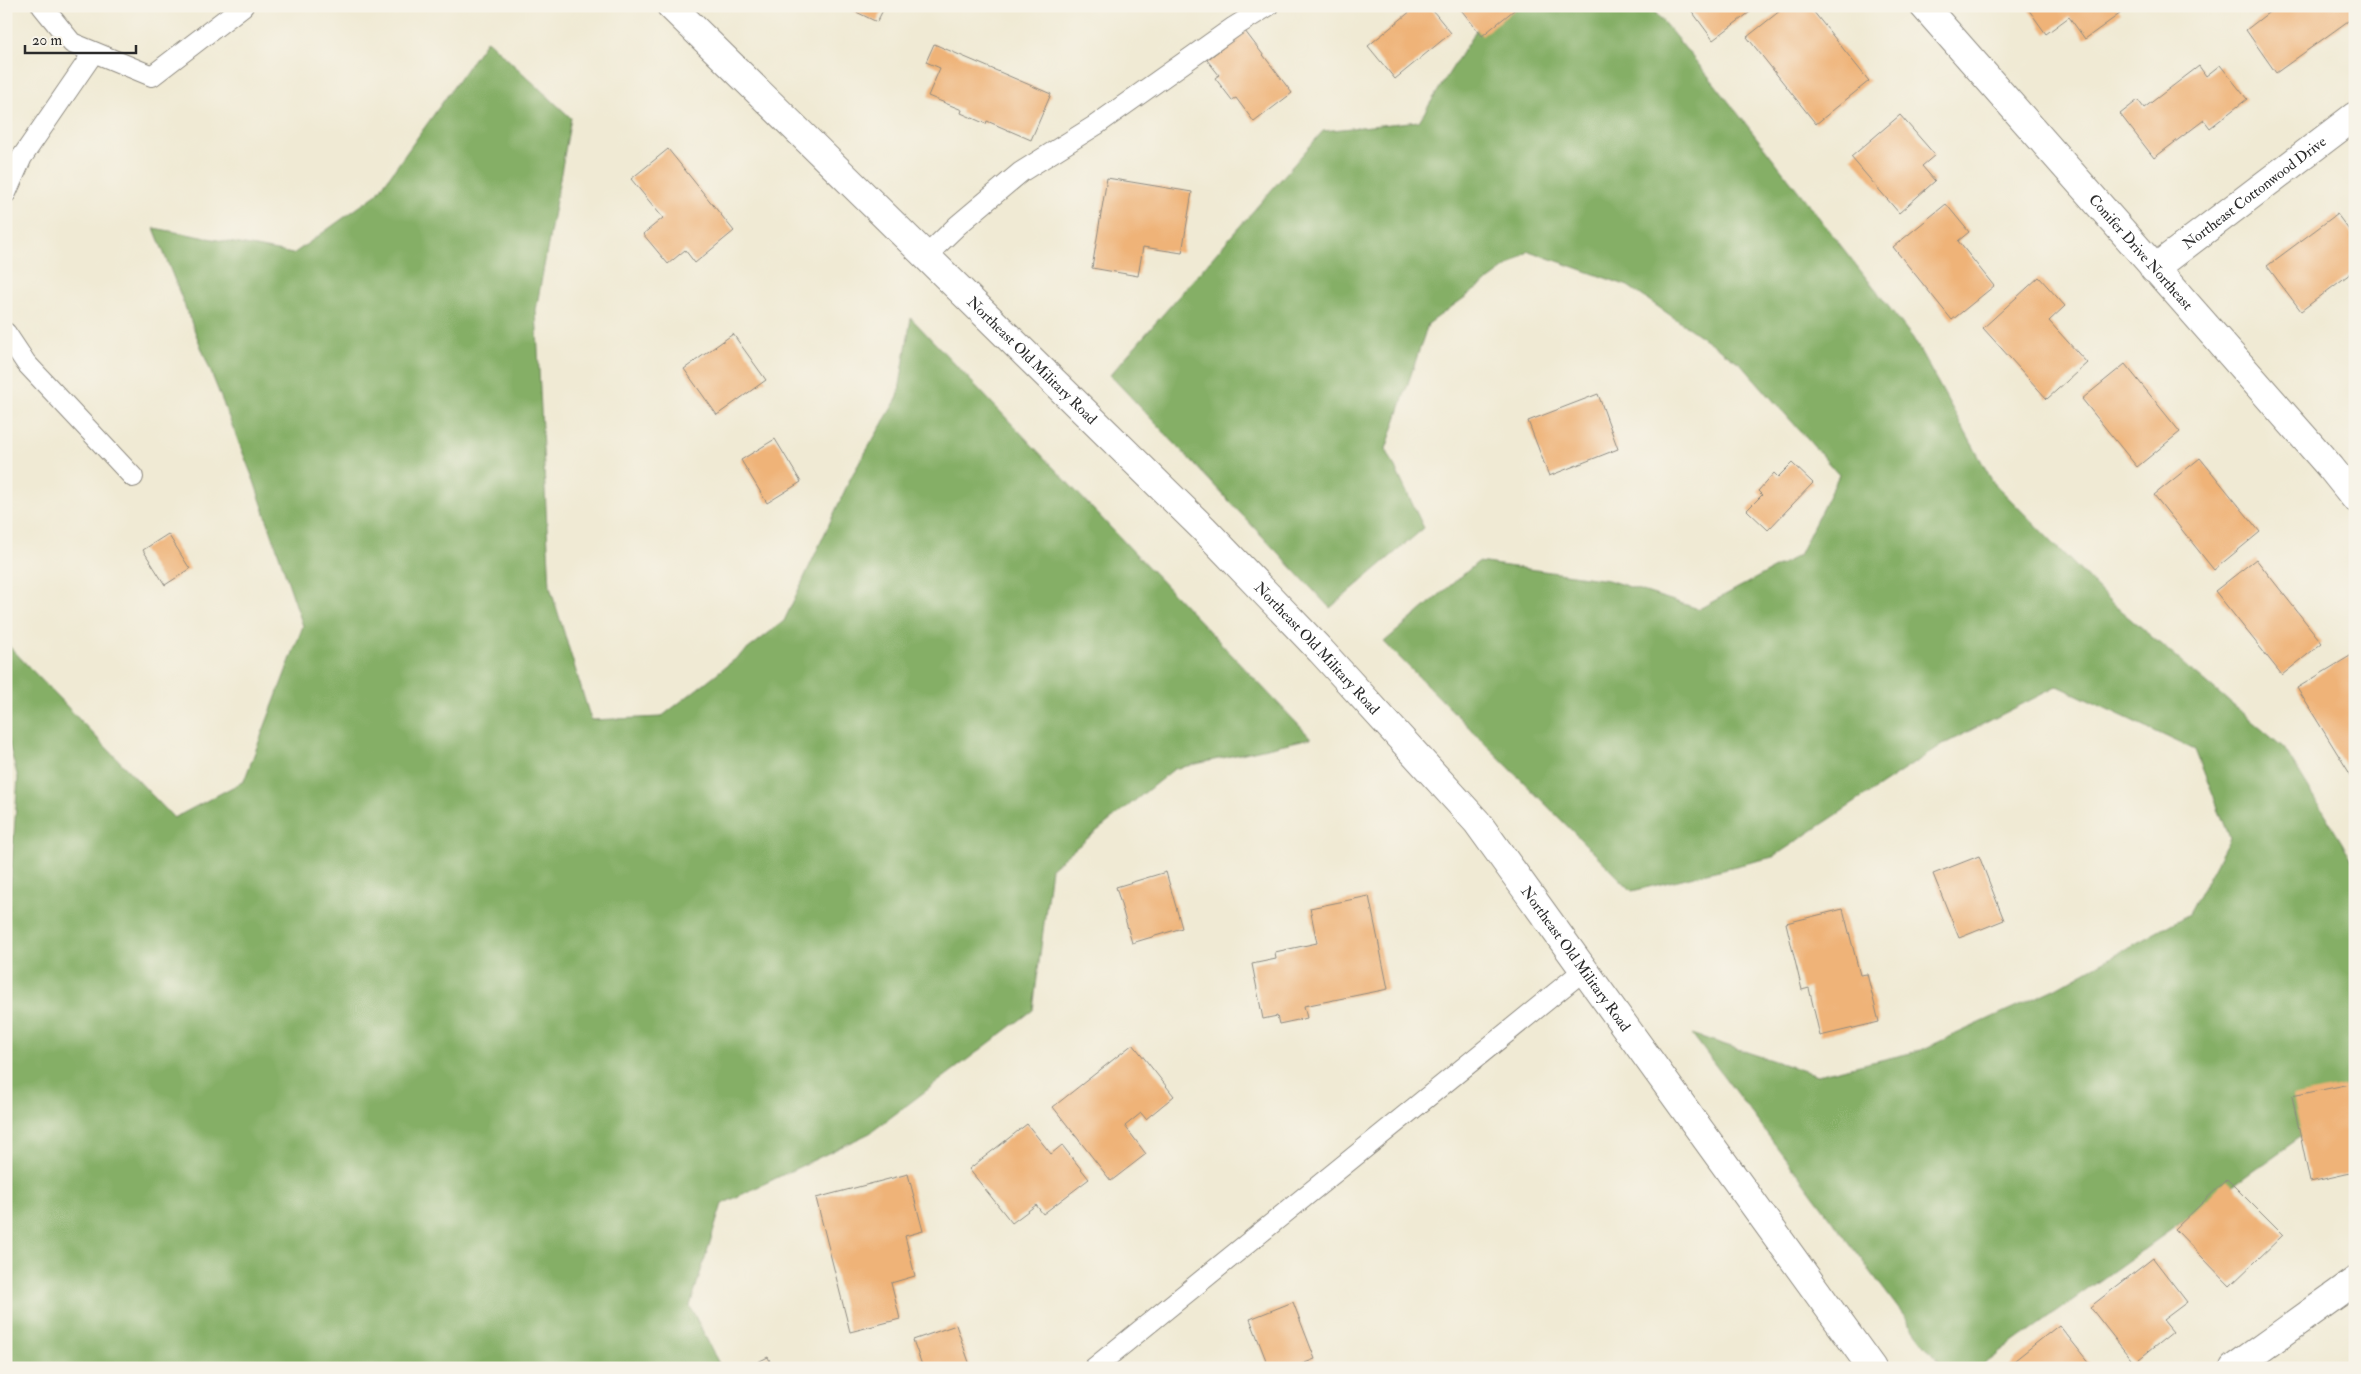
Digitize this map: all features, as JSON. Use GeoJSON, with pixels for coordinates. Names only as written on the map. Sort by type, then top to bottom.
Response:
{"type":"FeatureCollection","features":[{"type":"Feature","properties":{"kind":"street","name":"Northeast Old Military Road"},"geometry":{"type":"LineString","coordinates":[[671,6],[1203,528],[1321,651],[1477,822],[1872,1368]]}},
{"type":"Feature","properties":{"kind":"street","name":"Conifer Drive Northeast"},"geometry":{"type":"LineString","coordinates":[[1924,6],[2154,270],[2331,468],[2355,498]]}},
{"type":"Feature","properties":{"kind":"street","name":"Northeast Cottonwood Drive"},"geometry":{"type":"LineString","coordinates":[[2154,270],[2355,116]]}},
{"type":"Feature","properties":{"kind":"street"},"geometry":{"type":"LineString","coordinates":[[2234,1368],[2355,1281]]}},
{"type":"Feature","properties":{"kind":"lane"},"geometry":{"type":"LineString","coordinates":[[42,6],[72,43],[152,76],[243,6]]}},
{"type":"Feature","properties":{"kind":"lane"},"geometry":{"type":"LineString","coordinates":[[926,256],[958,225],[1022,172],[1096,125],[1234,27],[1268,6]]}},
{"type":"Feature","properties":{"kind":"lane"},"geometry":{"type":"LineString","coordinates":[[6,193],[22,156],[94,52]]}},
{"type":"Feature","properties":{"kind":"lane"},"geometry":{"type":"LineString","coordinates":[[6,332],[26,363],[134,477]]}},
{"type":"Feature","properties":{"kind":"lane"},"geometry":{"type":"LineString","coordinates":[[1094,1368],[1584,970]]}},
{"type":"Feature","properties":{"kind":"green space"},"geometry":{"type":"Polygon","coordinates":[[[1470,6],[1650,6],[1714,83],[1913,338],[1993,482],[2115,606],[2284,748],[2355,864],[2355,1098],[1978,1368],[1943,1368],[1692,1034],[1817,1075],[1919,1051],[2054,989],[2189,914],[2230,838],[2195,750],[2058,686],[1940,746],[1773,857],[1632,891],[1384,642],[1478,562],[1608,580],[1699,609],[1799,555],[1839,475],[1741,364],[1628,286],[1529,251],[1428,324],[1386,449],[1424,528],[1330,608],[1110,375],[1323,131],[1419,121],[1483,19],[1470,6]]]}},
{"type":"Feature","properties":{"kind":"green space"},"geometry":{"type":"Polygon","coordinates":[[[487,40],[571,118],[536,310],[550,587],[591,720],[661,717],[784,621],[851,477],[898,397],[911,318],[1311,738],[1174,769],[1051,868],[1033,1010],[870,1133],[722,1204],[690,1306],[721,1368],[6,1368],[6,920],[8,918],[18,778],[6,733],[6,643],[174,818],[244,781],[303,626],[254,481],[154,228],[293,254],[377,194],[487,40]]]}},
{"type":"Feature","properties":{"kind":"building"},"geometry":{"type":"Polygon","coordinates":[[[844,6],[885,6],[877,22],[844,6]]]}},
{"type":"Feature","properties":{"kind":"building"},"geometry":{"type":"Polygon","coordinates":[[[1417,6],[1429,6],[1451,33],[1395,79],[1368,46],[1417,6]]]}},
{"type":"Feature","properties":{"kind":"building"},"geometry":{"type":"Polygon","coordinates":[[[1458,6],[1519,6],[1482,36],[1458,6]]]}},
{"type":"Feature","properties":{"kind":"building"},"geometry":{"type":"Polygon","coordinates":[[[1688,6],[1758,6],[1713,40],[1688,6]]]}},
{"type":"Feature","properties":{"kind":"building"},"geometry":{"type":"Polygon","coordinates":[[[1786,6],[1809,6],[1869,81],[1816,124],[1747,37],[1786,6]]]}},
{"type":"Feature","properties":{"kind":"building"},"geometry":{"type":"Polygon","coordinates":[[[2026,6],[2116,6],[2121,13],[2085,39],[2069,17],[2046,34],[2026,6]]]}},
{"type":"Feature","properties":{"kind":"building"},"geometry":{"type":"Polygon","coordinates":[[[2277,6],[2355,6],[2355,16],[2276,73],[2246,30],[2277,6]]]}},
{"type":"Feature","properties":{"kind":"building"},"geometry":{"type":"Polygon","coordinates":[[[1245,31],[1292,93],[1254,122],[1236,98],[1232,100],[1215,78],[1219,75],[1207,60],[1245,31]]]}},
{"type":"Feature","properties":{"kind":"building"},"geometry":{"type":"Polygon","coordinates":[[[934,44],[1051,94],[1031,140],[987,121],[986,124],[961,113],[962,110],[928,96],[940,68],[926,62],[934,44]]]}},
{"type":"Feature","properties":{"kind":"building"},"geometry":{"type":"Polygon","coordinates":[[[2220,65],[2247,99],[2210,128],[2204,120],[2154,158],[2120,114],[2138,100],[2144,108],[2199,66],[2206,76],[2220,65]]]}},
{"type":"Feature","properties":{"kind":"building"},"geometry":{"type":"Polygon","coordinates":[[[1900,115],[1935,155],[1922,166],[1935,181],[1899,213],[1851,157],[1900,115]]]}},
{"type":"Feature","properties":{"kind":"building"},"geometry":{"type":"Polygon","coordinates":[[[668,149],[734,231],[695,263],[685,250],[668,264],[643,234],[663,218],[631,179],[668,149]]]}},
{"type":"Feature","properties":{"kind":"building"},"geometry":{"type":"Polygon","coordinates":[[[1107,178],[1192,192],[1182,253],[1143,247],[1138,276],[1092,268],[1107,178]]]}},
{"type":"Feature","properties":{"kind":"building"},"geometry":{"type":"Polygon","coordinates":[[[1946,204],[1969,232],[1958,241],[1994,286],[1952,320],[1893,247],[1946,204]]]}},
{"type":"Feature","properties":{"kind":"building"},"geometry":{"type":"Polygon","coordinates":[[[2337,214],[2355,238],[2355,270],[2301,311],[2267,266],[2337,214]]]}},
{"type":"Feature","properties":{"kind":"building"},"geometry":{"type":"Polygon","coordinates":[[[2039,277],[2065,306],[2049,321],[2087,363],[2047,399],[1983,328],[2039,277]]]}},
{"type":"Feature","properties":{"kind":"building"},"geometry":{"type":"Polygon","coordinates":[[[733,334],[766,380],[717,415],[684,369],[733,334]]]}},
{"type":"Feature","properties":{"kind":"building"},"geometry":{"type":"Polygon","coordinates":[[[2125,364],[2180,432],[2137,467],[2082,399],[2125,364]]]}},
{"type":"Feature","properties":{"kind":"building"},"geometry":{"type":"Polygon","coordinates":[[[1598,394],[1618,449],[1549,476],[1528,421],[1598,394]]]}},
{"type":"Feature","properties":{"kind":"building"},"geometry":{"type":"Polygon","coordinates":[[[775,439],[801,482],[767,503],[741,460],[775,439]]]}},
{"type":"Feature","properties":{"kind":"building"},"geometry":{"type":"Polygon","coordinates":[[[2200,458],[2260,532],[2214,570],[2154,495],[2200,458]]]}},
{"type":"Feature","properties":{"kind":"building"},"geometry":{"type":"Polygon","coordinates":[[[1792,463],[1813,483],[1768,530],[1747,510],[1762,495],[1758,491],[1774,473],[1778,477],[1792,463]]]}},
{"type":"Feature","properties":{"kind":"building"},"geometry":{"type":"Polygon","coordinates":[[[168,534],[190,569],[165,585],[143,550],[168,534]]]}},
{"type":"Feature","properties":{"kind":"building"},"geometry":{"type":"Polygon","coordinates":[[[2256,559],[2322,643],[2282,675],[2215,591],[2256,559]]]}},
{"type":"Feature","properties":{"kind":"building"},"geometry":{"type":"Polygon","coordinates":[[[2355,653],[2355,782],[2297,688],[2355,653]]]}},
{"type":"Feature","properties":{"kind":"building"},"geometry":{"type":"Polygon","coordinates":[[[1979,856],[2004,920],[1959,938],[1933,874],[1979,856]]]}},
{"type":"Feature","properties":{"kind":"building"},"geometry":{"type":"Polygon","coordinates":[[[1166,872],[1182,928],[1132,943],[1116,887],[1166,872]]]}},
{"type":"Feature","properties":{"kind":"building"},"geometry":{"type":"Polygon","coordinates":[[[1369,896],[1388,989],[1304,1006],[1307,1018],[1279,1024],[1277,1016],[1263,1019],[1252,964],[1276,959],[1275,952],[1317,943],[1310,908],[1369,896]]]}},
{"type":"Feature","properties":{"kind":"building"},"geometry":{"type":"Polygon","coordinates":[[[1843,909],[1860,975],[1867,974],[1879,1022],[1820,1036],[1809,988],[1802,990],[1786,923],[1843,909]]]}},
{"type":"Feature","properties":{"kind":"building"},"geometry":{"type":"Polygon","coordinates":[[[1133,1044],[1174,1096],[1146,1119],[1141,1113],[1125,1126],[1146,1154],[1111,1181],[1053,1107],[1133,1044]]]}},
{"type":"Feature","properties":{"kind":"building"},"geometry":{"type":"Polygon","coordinates":[[[2355,1083],[2355,1172],[2310,1182],[2292,1096],[2355,1083]]]}},
{"type":"Feature","properties":{"kind":"building"},"geometry":{"type":"Polygon","coordinates":[[[1027,1124],[1051,1154],[1062,1145],[1089,1179],[1043,1214],[1036,1205],[1012,1223],[969,1169],[1027,1124]]]}},
{"type":"Feature","properties":{"kind":"building"},"geometry":{"type":"Polygon","coordinates":[[[908,1174],[923,1231],[905,1236],[915,1276],[891,1283],[900,1319],[850,1332],[816,1198],[908,1174]]]}},
{"type":"Feature","properties":{"kind":"building"},"geometry":{"type":"Polygon","coordinates":[[[2227,1179],[2283,1235],[2230,1286],[2175,1229],[2227,1179]]]}},
{"type":"Feature","properties":{"kind":"building"},"geometry":{"type":"Polygon","coordinates":[[[2153,1258],[2187,1302],[2163,1320],[2173,1332],[2134,1363],[2090,1307],[2153,1258]]]}},
{"type":"Feature","properties":{"kind":"building"},"geometry":{"type":"Polygon","coordinates":[[[1293,1302],[1315,1359],[1292,1368],[1269,1368],[1250,1319],[1293,1302]]]}},
{"type":"Feature","properties":{"kind":"building"},"geometry":{"type":"Polygon","coordinates":[[[956,1325],[971,1368],[923,1368],[913,1340],[956,1325]]]}},
{"type":"Feature","properties":{"kind":"building"},"geometry":{"type":"Polygon","coordinates":[[[2059,1325],[2093,1368],[2005,1368],[2059,1325]]]}},
{"type":"Feature","properties":{"kind":"building"},"geometry":{"type":"Polygon","coordinates":[[[768,1357],[773,1368],[746,1368],[768,1357]]]}}]}
